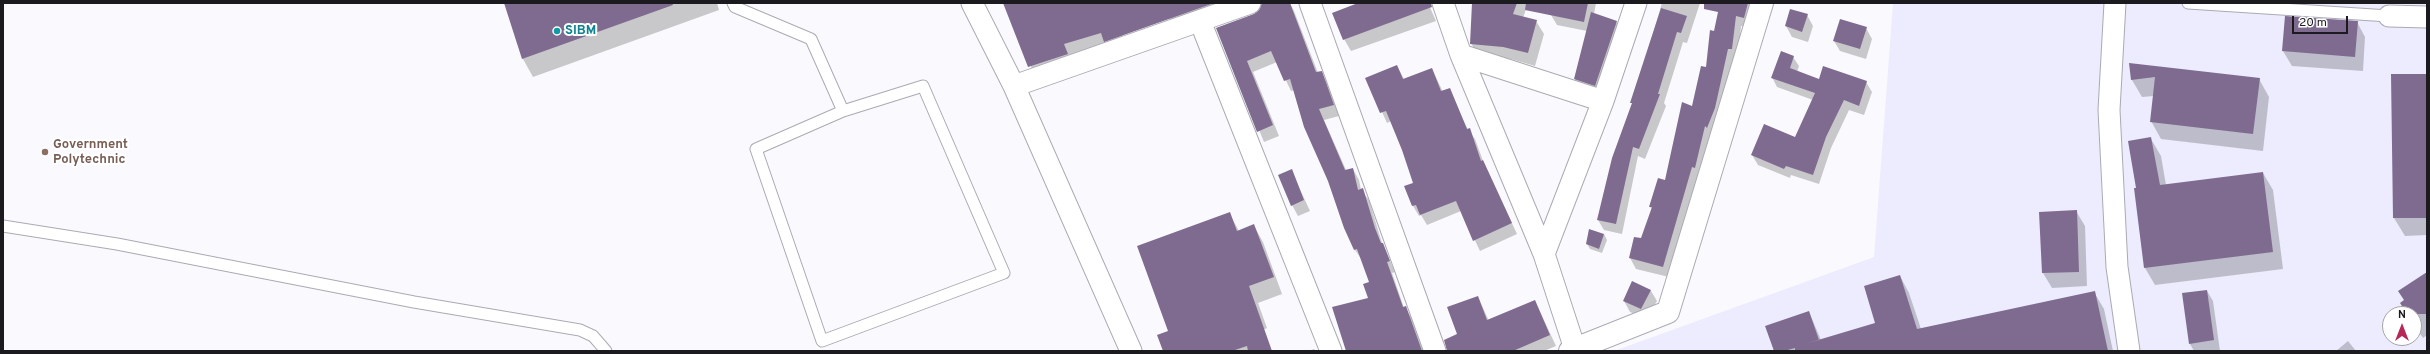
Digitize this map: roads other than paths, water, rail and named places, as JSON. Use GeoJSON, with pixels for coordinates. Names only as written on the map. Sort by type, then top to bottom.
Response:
{"type":"FeatureCollection","features":[{"type":"Feature","properties":{"kind":"street"},"geometry":{"type":"LineString","coordinates":[[972,3],[1014,86],[1131,351]]}},
{"type":"Feature","properties":{"kind":"street"},"geometry":{"type":"LineString","coordinates":[[1014,86],[1250,3]]}},
{"type":"Feature","properties":{"kind":"street"},"geometry":{"type":"LineString","coordinates":[[1310,3],[1435,351]]}},
{"type":"Feature","properties":{"kind":"street"},"geometry":{"type":"LineString","coordinates":[[1443,3],[1462,55],[1544,254],[1572,350],[1668,312],[1762,3]]}},
{"type":"Feature","properties":{"kind":"street"},"geometry":{"type":"LineString","coordinates":[[1544,254],[1603,101],[1636,3]]}},
{"type":"Feature","properties":{"kind":"street"},"geometry":{"type":"LineString","coordinates":[[2115,3],[2109,110],[2117,267],[2129,351]]}},
{"type":"Feature","properties":{"kind":"street"},"geometry":{"type":"LineString","coordinates":[[2389,16],[2427,16]]}},
{"type":"Feature","properties":{"kind":"street"},"geometry":{"type":"LineString","coordinates":[[1200,21],[1331,351]]}},
{"type":"Feature","properties":{"kind":"street"},"geometry":{"type":"LineString","coordinates":[[1462,55],[1603,101]]}},
{"type":"Feature","properties":{"kind":"lane"},"geometry":{"type":"LineString","coordinates":[[733,3],[734,7],[811,40],[843,111]]}},
{"type":"Feature","properties":{"kind":"lane"},"geometry":{"type":"LineString","coordinates":[[2188,3],[2389,16]]}},
{"type":"Feature","properties":{"kind":"lane"},"geometry":{"type":"LineString","coordinates":[[923,86],[1004,273],[822,341],[756,149],[843,111],[923,86]]}},
{"type":"Feature","properties":{"kind":"lane"},"geometry":{"type":"LineString","coordinates":[[3,226],[117,244],[414,302],[580,330],[593,336],[606,351]]}},
{"type":"Feature","properties":{"kind":"place","name":"SIBM"},"geometry":{"type":"Point","coordinates":[557,31]}},
{"type":"Feature","properties":{"kind":"place","name":"Government Polytechnic"},"geometry":{"type":"Point","coordinates":[45,152]}}]}
